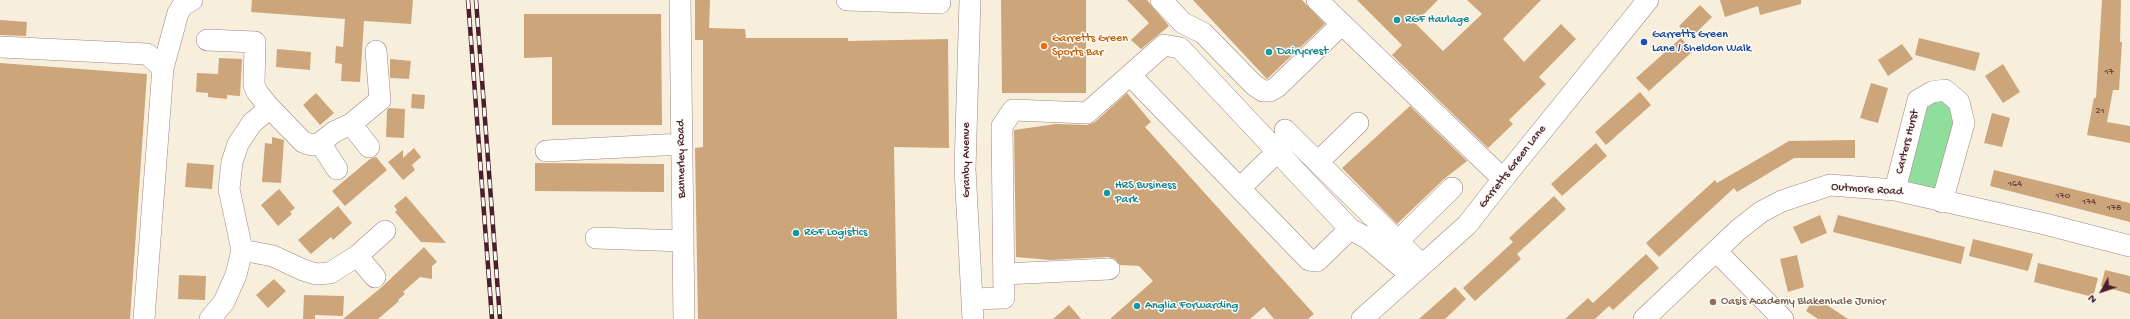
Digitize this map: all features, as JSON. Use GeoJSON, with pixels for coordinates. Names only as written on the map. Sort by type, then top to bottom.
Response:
{"type":"FeatureCollection","features":[{"type":"Feature","properties":{"kind":"street"},"geometry":{"type":"LineString","coordinates":[[144,319],[163,68],[178,13],[184,5],[192,0]]}},
{"type":"Feature","properties":{"kind":"street","name":"Bannerley Road"},"geometry":{"type":"LineString","coordinates":[[680,0],[684,319]]}},
{"type":"Feature","properties":{"kind":"street"},"geometry":{"type":"LineString","coordinates":[[847,0],[940,3]]}},
{"type":"Feature","properties":{"kind":"street","name":"Granby Avenue"},"geometry":{"type":"LineString","coordinates":[[970,0],[965,169],[972,314]]}},
{"type":"Feature","properties":{"kind":"street"},"geometry":{"type":"LineString","coordinates":[[1161,0],[1183,23],[1203,33],[1254,85],[1263,91],[1270,91],[1277,87],[1341,25]]}},
{"type":"Feature","properties":{"kind":"street"},"geometry":{"type":"LineString","coordinates":[[1317,0],[1341,25],[1503,179]]}},
{"type":"Feature","properties":{"kind":"street","name":"Garretts Green Lane"},"geometry":{"type":"LineString","coordinates":[[1362,319],[1467,225],[1648,0]]}},
{"type":"Feature","properties":{"kind":"street"},"geometry":{"type":"LineString","coordinates":[[207,40],[255,42],[254,85],[257,92],[302,142],[312,145],[320,143],[334,132],[351,124],[380,100],[376,50]]}},
{"type":"Feature","properties":{"kind":"street"},"geometry":{"type":"LineString","coordinates":[[972,314],[1004,298],[1002,126],[1013,110],[1087,113],[1164,45],[1180,48],[1350,229],[1416,270]]}},
{"type":"Feature","properties":{"kind":"street"},"geometry":{"type":"LineString","coordinates":[[0,47],[147,54],[163,68]]}},
{"type":"Feature","properties":{"kind":"street"},"geometry":{"type":"LineString","coordinates":[[1130,75],[1309,260],[1318,261],[1350,229]]}},
{"type":"Feature","properties":{"kind":"street","name":"Carters Hurst"},"geometry":{"type":"LineString","coordinates":[[1895,190],[1918,100],[1932,92],[1945,90],[1958,102],[1964,123],[1942,202]]}},
{"type":"Feature","properties":{"kind":"street"},"geometry":{"type":"LineString","coordinates":[[210,319],[224,302],[236,275],[242,250],[229,189],[232,162],[238,144],[252,123],[270,108]]}},
{"type":"Feature","properties":{"kind":"street"},"geometry":{"type":"LineString","coordinates":[[1318,162],[1358,123]]}},
{"type":"Feature","properties":{"kind":"street"},"geometry":{"type":"LineString","coordinates":[[351,124],[369,147]]}},
{"type":"Feature","properties":{"kind":"street"},"geometry":{"type":"LineString","coordinates":[[1285,130],[1398,241],[1416,270]]}},
{"type":"Feature","properties":{"kind":"street"},"geometry":{"type":"LineString","coordinates":[[320,143],[337,169]]}},
{"type":"Feature","properties":{"kind":"street"},"geometry":{"type":"LineString","coordinates":[[546,151],[682,144]]}},
{"type":"Feature","properties":{"kind":"street"},"geometry":{"type":"LineString","coordinates":[[1240,188],[1278,151]]}},
{"type":"Feature","properties":{"kind":"street","name":"Outmore Road"},"geometry":{"type":"LineString","coordinates":[[1644,319],[1716,251],[1761,212],[1782,201],[1830,185],[1895,190],[1942,202],[2045,224],[2130,246]]}},
{"type":"Feature","properties":{"kind":"street"},"geometry":{"type":"LineString","coordinates":[[1398,241],[1452,188]]}},
{"type":"Feature","properties":{"kind":"street"},"geometry":{"type":"LineString","coordinates":[[242,250],[273,256],[303,270],[316,274],[330,272],[357,256],[385,231]]}},
{"type":"Feature","properties":{"kind":"street"},"geometry":{"type":"LineString","coordinates":[[596,238],[683,241]]}},
{"type":"Feature","properties":{"kind":"street"},"geometry":{"type":"LineString","coordinates":[[1716,251],[1783,319]]}},
{"type":"Feature","properties":{"kind":"street"},"geometry":{"type":"LineString","coordinates":[[357,256],[375,276]]}},
{"type":"Feature","properties":{"kind":"street"},"geometry":{"type":"LineString","coordinates":[[1004,274],[1109,269]]}},
{"type":"Feature","properties":{"kind":"green space"},"geometry":{"type":"Polygon","coordinates":[[[1932,92],[1959,102],[1942,202],[1895,190],[1932,92]]]}},
{"type":"Feature","properties":{"kind":"building"},"geometry":{"type":"Polygon","coordinates":[[[252,0],[413,0],[411,24],[364,21],[360,82],[341,81],[342,64],[335,63],[336,46],[343,47],[345,19],[251,12],[252,0]]]}},
{"type":"Feature","properties":{"kind":"building","name":"RGF Logistics"},"geometry":{"type":"Polygon","coordinates":[[[695,0],[710,0],[709,28],[745,29],[746,38],[848,38],[848,41],[948,39],[949,148],[894,147],[897,319],[698,319],[695,148],[703,147],[703,40],[695,40],[695,0]]]}},
{"type":"Feature","properties":{"kind":"building","name":"Garretts Green Sports Bar"},"geometry":{"type":"Polygon","coordinates":[[[1001,0],[1086,0],[1086,93],[1002,93],[1001,0]]]}},
{"type":"Feature","properties":{"kind":"building"},"geometry":{"type":"Polygon","coordinates":[[[1127,0],[1147,0],[1169,26],[1141,49],[1131,40],[1149,23],[1127,0]]]}},
{"type":"Feature","properties":{"kind":"building","name":"Dairycrest"},"geometry":{"type":"Polygon","coordinates":[[[1193,0],[1302,0],[1325,24],[1267,79],[1193,0]]]}},
{"type":"Feature","properties":{"kind":"building"},"geometry":{"type":"Polygon","coordinates":[[[1357,0],[1438,0],[1415,23],[1443,51],[1482,14],[1467,0],[1541,0],[1503,39],[1524,62],[1561,24],[1576,39],[1539,77],[1546,84],[1509,120],[1513,124],[1488,148],[1392,55],[1402,45],[1357,0]]]}},
{"type":"Feature","properties":{"kind":"building"},"geometry":{"type":"Polygon","coordinates":[[[1720,0],[1801,0],[1801,4],[1760,15],[1758,6],[1725,17],[1720,0]]]}},
{"type":"Feature","properties":{"kind":"building"},"geometry":{"type":"Polygon","coordinates":[[[2102,0],[2121,0],[2120,42],[2122,42],[2119,90],[2113,90],[2107,122],[2130,126],[2130,143],[2087,135],[2094,98],[2096,98],[2102,0]]]}},
{"type":"Feature","properties":{"kind":"building"},"geometry":{"type":"Polygon","coordinates":[[[1700,5],[1712,17],[1691,38],[1679,26],[1700,5]]]}},
{"type":"Feature","properties":{"kind":"building"},"geometry":{"type":"Polygon","coordinates":[[[524,14],[661,14],[662,125],[552,125],[552,57],[524,58],[524,14]]]}},
{"type":"Feature","properties":{"kind":"building"},"geometry":{"type":"Polygon","coordinates":[[[0,20],[27,22],[26,36],[0,35],[0,20]]]}},
{"type":"Feature","properties":{"kind":"building"},"geometry":{"type":"Polygon","coordinates":[[[1681,38],[1693,51],[1649,91],[1636,78],[1681,38]]]}},
{"type":"Feature","properties":{"kind":"building"},"geometry":{"type":"Polygon","coordinates":[[[1919,38],[1980,53],[1975,71],[1915,55],[1919,38]]]}},
{"type":"Feature","properties":{"kind":"building"},"geometry":{"type":"Polygon","coordinates":[[[1902,44],[1913,59],[1888,76],[1878,60],[1902,44]]]}},
{"type":"Feature","properties":{"kind":"building"},"geometry":{"type":"Polygon","coordinates":[[[277,49],[311,52],[310,70],[276,67],[277,49]]]}},
{"type":"Feature","properties":{"kind":"building"},"geometry":{"type":"Polygon","coordinates":[[[219,58],[242,59],[240,96],[227,95],[227,99],[208,97],[208,93],[196,92],[197,73],[218,74],[219,58]]]}},
{"type":"Feature","properties":{"kind":"building"},"geometry":{"type":"Polygon","coordinates":[[[390,59],[411,61],[409,79],[390,78],[390,59]]]}},
{"type":"Feature","properties":{"kind":"building"},"geometry":{"type":"Polygon","coordinates":[[[0,63],[147,74],[130,319],[0,319],[0,63]]]}},
{"type":"Feature","properties":{"kind":"building"},"geometry":{"type":"Polygon","coordinates":[[[2003,64],[2020,92],[2003,103],[1985,76],[2003,64]]]}},
{"type":"Feature","properties":{"kind":"building"},"geometry":{"type":"Polygon","coordinates":[[[1871,83],[1888,88],[1878,123],[1860,118],[1871,83]]]}},
{"type":"Feature","properties":{"kind":"building"},"geometry":{"type":"Polygon","coordinates":[[[1640,92],[1651,105],[1606,145],[1595,132],[1640,92]]]}},
{"type":"Feature","properties":{"kind":"building"},"geometry":{"type":"Polygon","coordinates":[[[316,93],[334,113],[320,125],[303,105],[316,93]]]}},
{"type":"Feature","properties":{"kind":"building","name":"HRS Business Park"},"geometry":{"type":"Polygon","coordinates":[[[1127,93],[1151,122],[1145,127],[1314,314],[1308,319],[1274,319],[1264,307],[1250,319],[1110,319],[1153,281],[1139,266],[1120,265],[1115,259],[1108,257],[1050,260],[1016,257],[1014,130],[1056,124],[1087,125],[1095,122],[1127,93]]]}},
{"type":"Feature","properties":{"kind":"building"},"geometry":{"type":"Polygon","coordinates":[[[412,94],[425,95],[424,109],[411,108],[412,94]]]}},
{"type":"Feature","properties":{"kind":"building"},"geometry":{"type":"Polygon","coordinates":[[[1410,106],[1467,161],[1444,179],[1397,224],[1342,168],[1410,106]]]}},
{"type":"Feature","properties":{"kind":"building"},"geometry":{"type":"Polygon","coordinates":[[[389,108],[405,109],[404,138],[386,137],[387,110],[389,108]]]}},
{"type":"Feature","properties":{"kind":"building"},"geometry":{"type":"Polygon","coordinates":[[[1992,113],[2010,118],[2002,147],[1984,143],[1992,113]]]}},
{"type":"Feature","properties":{"kind":"building"},"geometry":{"type":"Polygon","coordinates":[[[272,137],[284,140],[281,183],[262,182],[265,143],[272,144],[272,137]]]}},
{"type":"Feature","properties":{"kind":"building"},"geometry":{"type":"Polygon","coordinates":[[[1855,140],[1855,158],[1794,158],[1737,192],[1734,188],[1659,257],[1646,243],[1715,180],[1717,183],[1789,141],[1855,140]]]}},
{"type":"Feature","properties":{"kind":"building"},"geometry":{"type":"Polygon","coordinates":[[[1596,143],[1607,156],[1562,196],[1551,184],[1596,143]]]}},
{"type":"Feature","properties":{"kind":"building"},"geometry":{"type":"Polygon","coordinates":[[[414,148],[421,157],[412,165],[415,170],[403,180],[388,162],[403,150],[403,158],[414,148]]]}},
{"type":"Feature","properties":{"kind":"building"},"geometry":{"type":"Polygon","coordinates":[[[376,157],[387,170],[345,206],[332,191],[370,159],[376,157]]]}},
{"type":"Feature","properties":{"kind":"building"},"geometry":{"type":"Polygon","coordinates":[[[187,163],[214,165],[212,189],[185,187],[187,163]]]}},
{"type":"Feature","properties":{"kind":"building"},"geometry":{"type":"Polygon","coordinates":[[[535,163],[664,164],[664,192],[535,191],[535,163]]]}},
{"type":"Feature","properties":{"kind":"building"},"geometry":{"type":"Polygon","coordinates":[[[1994,170],[2130,203],[2130,222],[1990,186],[1994,170]]]}},
{"type":"Feature","properties":{"kind":"building"},"geometry":{"type":"Polygon","coordinates":[[[279,189],[295,208],[290,212],[292,214],[278,226],[261,205],[279,189]]]}},
{"type":"Feature","properties":{"kind":"building"},"geometry":{"type":"Polygon","coordinates":[[[406,196],[446,243],[421,242],[395,212],[397,210],[394,206],[406,196]]]}},
{"type":"Feature","properties":{"kind":"building"},"geometry":{"type":"Polygon","coordinates":[[[1554,196],[1566,209],[1517,254],[1521,259],[1475,301],[1463,288],[1513,242],[1509,238],[1554,196]]]}},
{"type":"Feature","properties":{"kind":"building"},"geometry":{"type":"Polygon","coordinates":[[[338,206],[352,223],[333,240],[331,237],[311,254],[298,240],[338,206]]]}},
{"type":"Feature","properties":{"kind":"building"},"geometry":{"type":"Polygon","coordinates":[[[1820,215],[1827,233],[1801,244],[1793,227],[1820,215]]]}},
{"type":"Feature","properties":{"kind":"building"},"geometry":{"type":"Polygon","coordinates":[[[1838,215],[1965,247],[1961,264],[1833,232],[1838,215]]]}},
{"type":"Feature","properties":{"kind":"building"},"geometry":{"type":"Polygon","coordinates":[[[1973,239],[2033,254],[2028,271],[1969,256],[1973,239]]]}},
{"type":"Feature","properties":{"kind":"building"},"geometry":{"type":"Polygon","coordinates":[[[424,247],[437,262],[432,266],[432,279],[420,277],[403,292],[405,294],[398,300],[399,301],[378,319],[343,319],[383,286],[424,247]]]}},
{"type":"Feature","properties":{"kind":"building"},"geometry":{"type":"Polygon","coordinates":[[[1646,254],[1659,268],[1613,310],[1609,306],[1595,319],[1565,319],[1588,298],[1593,303],[1646,254]]]}},
{"type":"Feature","properties":{"kind":"building"},"geometry":{"type":"Polygon","coordinates":[[[1797,255],[1804,287],[1788,292],[1780,259],[1797,255]]]}},
{"type":"Feature","properties":{"kind":"building"},"geometry":{"type":"Polygon","coordinates":[[[2038,263],[2098,278],[2093,297],[2034,282],[2038,263]]]}},
{"type":"Feature","properties":{"kind":"building"},"geometry":{"type":"Polygon","coordinates":[[[2105,270],[2130,276],[2130,294],[2101,286],[2105,270]]]}},
{"type":"Feature","properties":{"kind":"building"},"geometry":{"type":"Polygon","coordinates":[[[179,275],[206,276],[205,300],[178,299],[179,275]]]}},
{"type":"Feature","properties":{"kind":"building"},"geometry":{"type":"Polygon","coordinates":[[[274,279],[286,291],[268,308],[256,295],[274,279]]]}},
{"type":"Feature","properties":{"kind":"building"},"geometry":{"type":"Polygon","coordinates":[[[1455,287],[1466,299],[1445,319],[1419,319],[1455,287]]]}},
{"type":"Feature","properties":{"kind":"building"},"geometry":{"type":"Polygon","coordinates":[[[304,295],[344,296],[343,316],[315,315],[315,319],[303,319],[304,295]]]}},
{"type":"Feature","properties":{"kind":"building"},"geometry":{"type":"Polygon","coordinates":[[[1815,297],[1848,319],[1818,319],[1806,311],[1815,297]]]}},
{"type":"Feature","properties":{"kind":"building"},"geometry":{"type":"Polygon","coordinates":[[[1069,305],[1081,319],[1053,319],[1069,305]]]}},
{"type":"Feature","properties":{"kind":"railway"},"geometry":{"type":"LineString","coordinates":[[468,0],[492,319]]}},
{"type":"Feature","properties":{"kind":"railway"},"geometry":{"type":"LineString","coordinates":[[476,0],[500,319]]}},
{"type":"Feature","properties":{"kind":"place","name":"RGF Haulage"},"geometry":{"type":"Point","coordinates":[1397,20]}},
{"type":"Feature","properties":{"kind":"place","name":"Garretts Green Lane / Sheldon Walk"},"geometry":{"type":"Point","coordinates":[1644,42]}},
{"type":"Feature","properties":{"kind":"place","name":"Garretts Green Sports Bar"},"geometry":{"type":"Point","coordinates":[1044,46]}},
{"type":"Feature","properties":{"kind":"place","name":"Dairycrest"},"geometry":{"type":"Point","coordinates":[1269,52]}},
{"type":"Feature","properties":{"kind":"place","name":"HRS Business Park"},"geometry":{"type":"Point","coordinates":[1107,193]}},
{"type":"Feature","properties":{"kind":"place","name":"RGF Logistics"},"geometry":{"type":"Point","coordinates":[796,233]}},
{"type":"Feature","properties":{"kind":"place","name":"Oasis Academy Blakenhale Junior"},"geometry":{"type":"Point","coordinates":[1713,302]}},
{"type":"Feature","properties":{"kind":"place","name":"Anglia Forwarding"},"geometry":{"type":"Point","coordinates":[1137,306]}}]}
